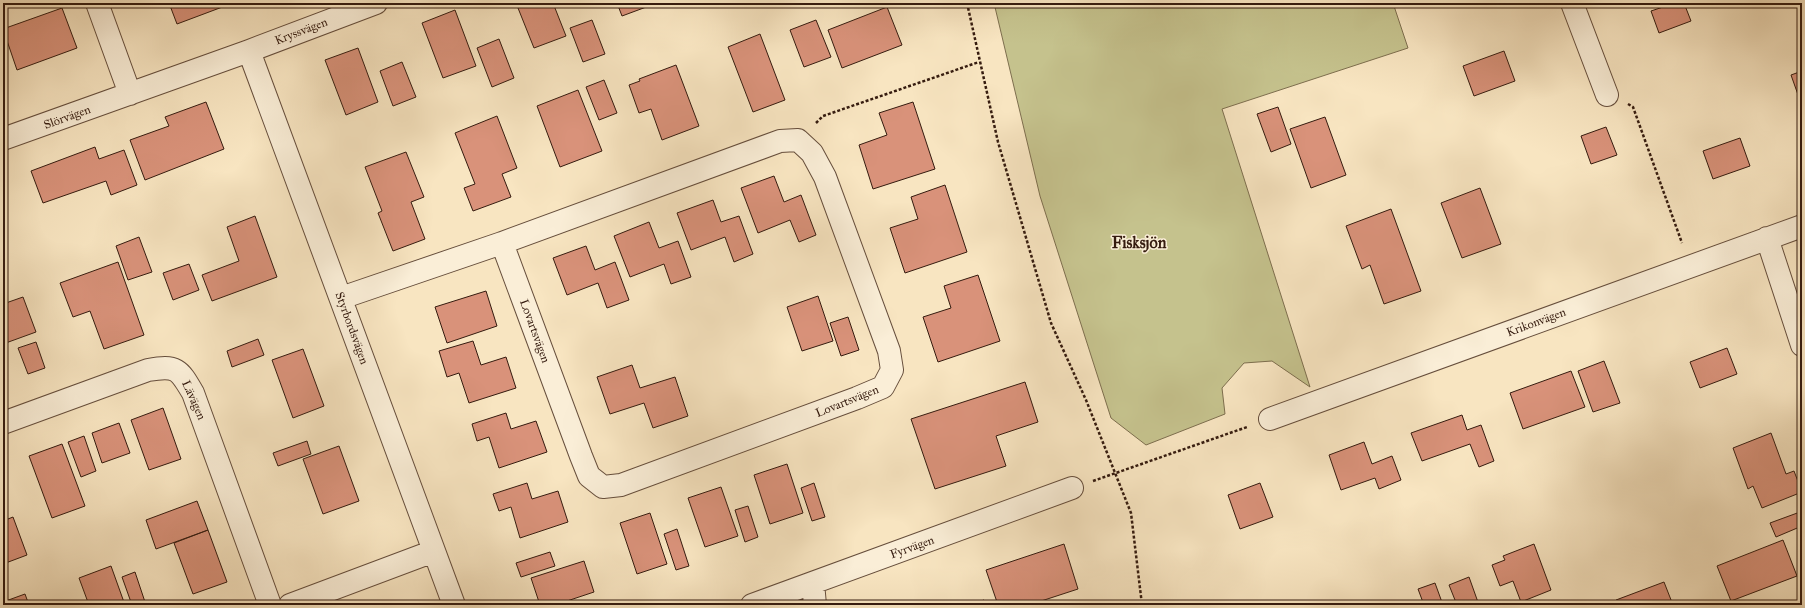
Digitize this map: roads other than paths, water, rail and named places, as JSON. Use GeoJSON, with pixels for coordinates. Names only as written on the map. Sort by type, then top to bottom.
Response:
{"type":"FeatureCollection","features":[{"type":"Feature","properties":{"kind":"street"},"geometry":{"type":"LineString","coordinates":[[97,3],[130,94]]}},
{"type":"Feature","properties":{"kind":"street","name":"Kryssvägen"},"geometry":{"type":"LineString","coordinates":[[249,51],[376,3]]}},
{"type":"Feature","properties":{"kind":"street"},"geometry":{"type":"LineString","coordinates":[[1572,3],[1608,95]]}},
{"type":"Feature","properties":{"kind":"street","name":"Slörvägen"},"geometry":{"type":"LineString","coordinates":[[3,139],[249,51]]}},
{"type":"Feature","properties":{"kind":"street","name":"Styrbordsvägen"},"geometry":{"type":"LineString","coordinates":[[249,51],[342,298],[454,605]]}},
{"type":"Feature","properties":{"kind":"street","name":"Lovartsvägen"},"geometry":{"type":"LineString","coordinates":[[798,140],[812,153],[825,176],[889,351],[892,370],[883,387],[858,398],[621,485],[603,487],[590,476],[502,243],[780,141],[798,140]]}},
{"type":"Feature","properties":{"kind":"street","name":"Krikonvägen"},"geometry":{"type":"LineString","coordinates":[[1270,419],[1802,226]]}},
{"type":"Feature","properties":{"kind":"street"},"geometry":{"type":"LineString","coordinates":[[1767,238],[1802,345]]}},
{"type":"Feature","properties":{"kind":"street"},"geometry":{"type":"LineString","coordinates":[[342,298],[502,243]]}},
{"type":"Feature","properties":{"kind":"street","name":"Lävägen"},"geometry":{"type":"LineString","coordinates":[[3,423],[148,370],[166,367],[181,372],[193,393],[270,605]]}},
{"type":"Feature","properties":{"kind":"street","name":"Fyrvägen"},"geometry":{"type":"LineString","coordinates":[[752,605],[1072,488]]}},
{"type":"Feature","properties":{"kind":"street"},"geometry":{"type":"LineString","coordinates":[[290,605],[434,551]]}},
{"type":"Feature","properties":{"kind":"street"},"geometry":{"type":"LineString","coordinates":[[813,583],[816,605]]}},
{"type":"Feature","properties":{"kind":"district","name":"Fisksjön"},"geometry":{"type":"Point","coordinates":[1139,242]}}]}
